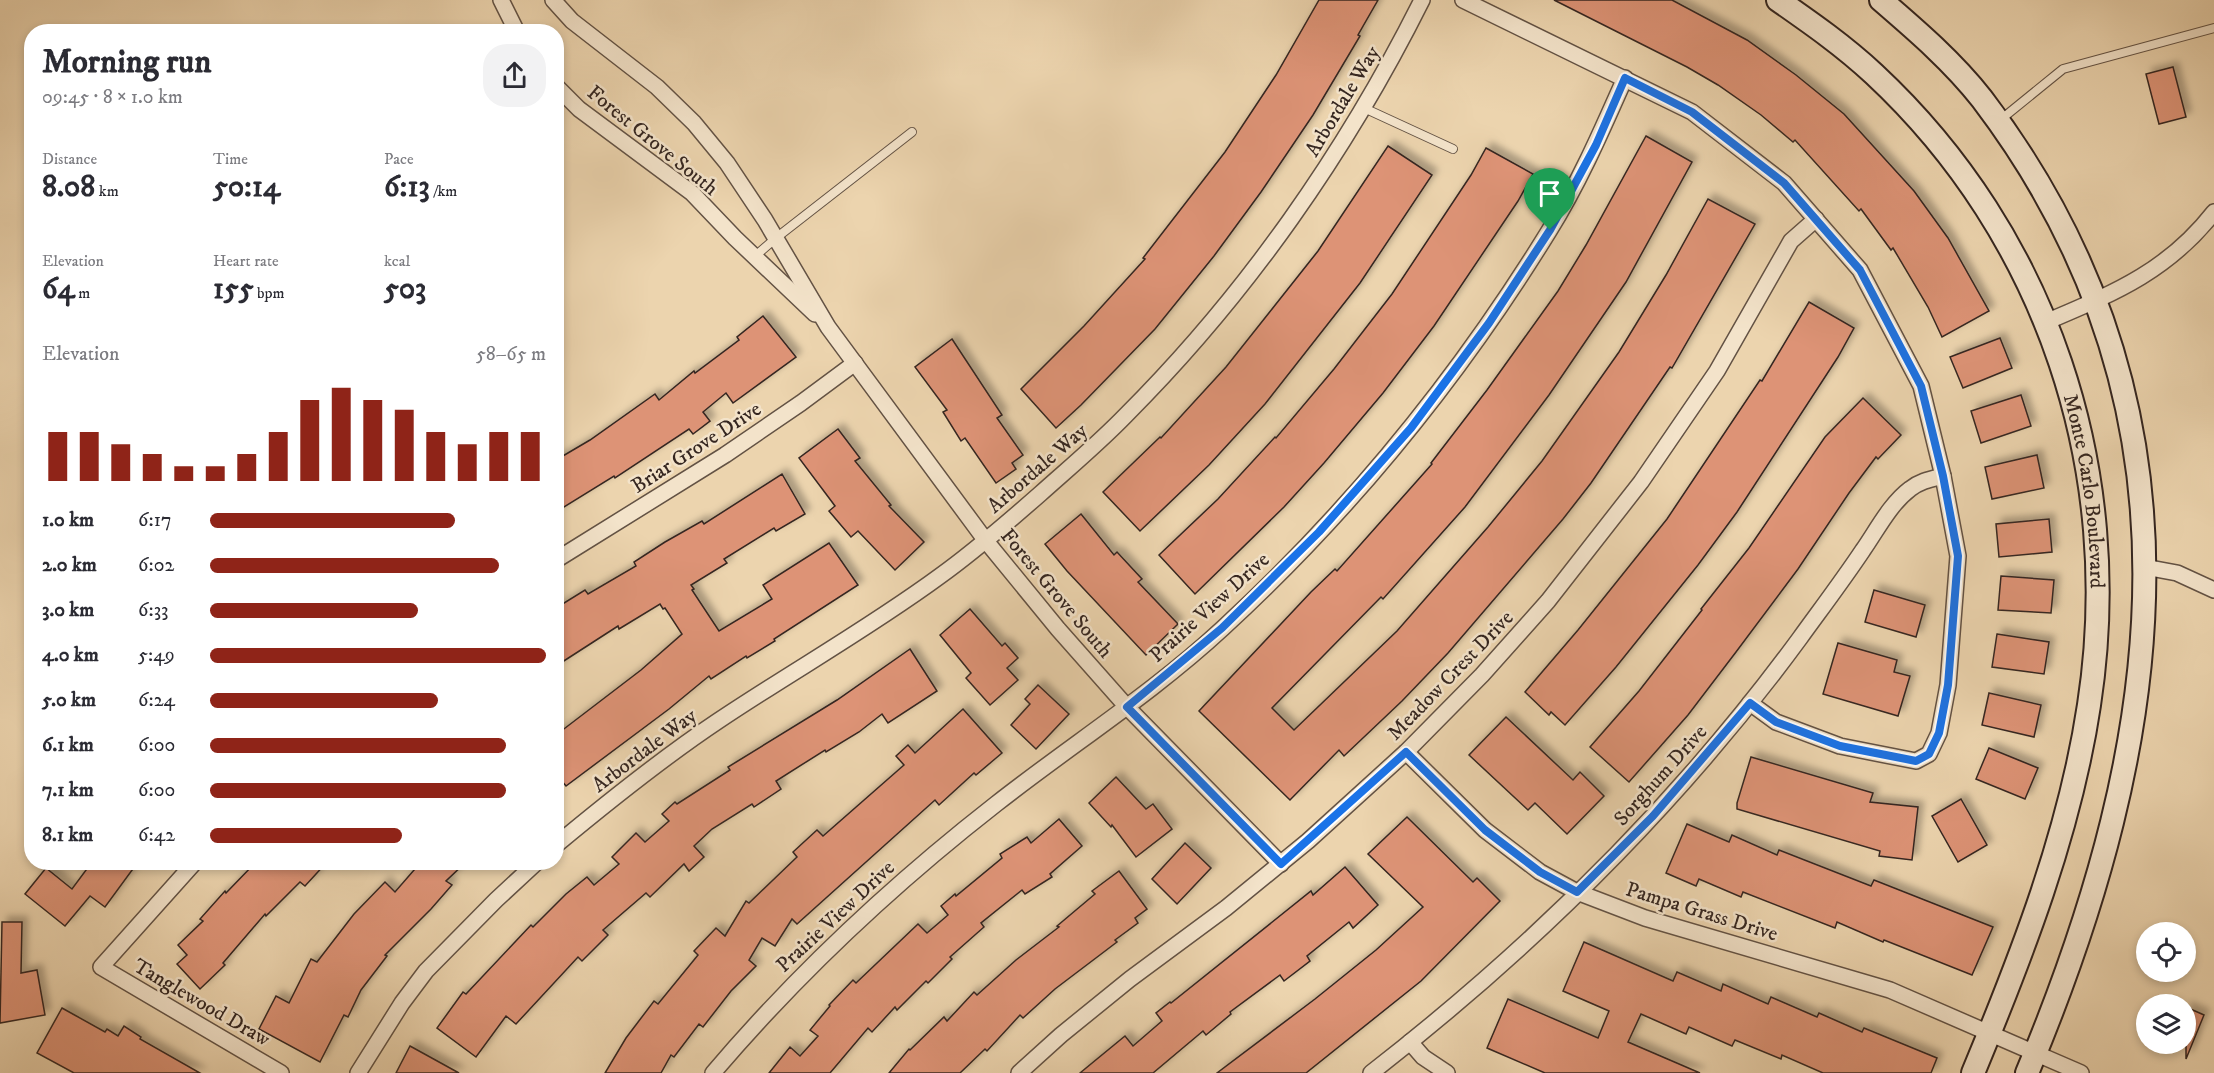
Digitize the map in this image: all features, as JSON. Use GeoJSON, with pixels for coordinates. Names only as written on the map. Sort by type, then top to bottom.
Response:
{"type":"FeatureCollection","features":[{"type":"Feature","properties":{"kind":"main road","name":"Monte Carlo Boulevard"},"geometry":{"type":"LineString","coordinates":[[1778,0],[1874,73],[1923,125],[1982,200],[2016,258],[2046,322],[2073,402],[2088,468],[2098,567],[2097,641],[2083,739],[2062,824],[2025,941],[1973,1073]]}},
{"type":"Feature","properties":{"kind":"main road"},"geometry":{"type":"LineString","coordinates":[[1881,0],[1949,62],[1999,121],[2052,197],[2075,238],[2102,298],[2121,352],[2138,424],[2148,499],[2150,568],[2142,695],[2130,760],[2096,888],[2065,979],[2031,1063]]}},
{"type":"Feature","properties":{"kind":"street"},"geometry":{"type":"LineString","coordinates":[[501,0],[513,24]]}},
{"type":"Feature","properties":{"kind":"street","name":"Forest Grove South"},"geometry":{"type":"LineString","coordinates":[[553,0],[572,21],[657,87],[694,123],[727,163],[776,238],[828,327],[986,541],[1058,629],[1127,707],[1281,864]]}},
{"type":"Feature","properties":{"kind":"street","name":"Arbordale Way"},"geometry":{"type":"LineString","coordinates":[[564,839],[660,761],[746,703],[873,623],[986,541],[1112,429],[1194,341],[1278,237],[1327,167],[1364,108],[1422,0]]}},
{"type":"Feature","properties":{"kind":"street"},"geometry":{"type":"LineString","coordinates":[[1463,0],[1692,112],[1784,183],[1860,270],[1921,386],[1943,476],[1958,556],[1948,685],[1939,733],[1929,754],[1916,761],[1840,746],[1776,722],[1750,703]]}},
{"type":"Feature","properties":{"kind":"street","name":"Prairie View Drive"},"geometry":{"type":"LineString","coordinates":[[713,1073],[756,1023],[824,952],[902,880],[998,803],[1127,707],[1222,628],[1319,532],[1411,428],[1489,323],[1550,230],[1596,145],[1625,78]]}},
{"type":"Feature","properties":{"kind":"street","name":"Forest Grove South"},"geometry":{"type":"LineString","coordinates":[[564,94],[579,109],[692,193],[754,257],[828,327]]}},
{"type":"Feature","properties":{"kind":"street"},"geometry":{"type":"LineString","coordinates":[[2046,322],[2102,298],[2164,263],[2196,234],[2214,212]]}},
{"type":"Feature","properties":{"kind":"street","name":"Meadow Crest Drive"},"geometry":{"type":"LineString","coordinates":[[1019,1073],[1061,1035],[1130,979],[1281,864],[1406,752],[1455,704],[1513,641],[1621,509],[1695,405],[1791,241],[1816,219]]}},
{"type":"Feature","properties":{"kind":"street","name":"Briar Grove Drive"},"geometry":{"type":"LineString","coordinates":[[564,555],[725,455],[855,363]]}},
{"type":"Feature","properties":{"kind":"street","name":"Sorghum Drive"},"geometry":{"type":"LineString","coordinates":[[1371,1073],[1505,960],[1653,816],[1750,703],[1901,497],[1919,483],[1943,476]]}},
{"type":"Feature","properties":{"kind":"street"},"geometry":{"type":"LineString","coordinates":[[2150,568],[2177,573],[2214,590]]}},
{"type":"Feature","properties":{"kind":"street","name":"Pampa Grass Drive"},"geometry":{"type":"LineString","coordinates":[[1406,752],[1485,830],[1540,872],[1577,892],[1645,918],[1890,990],[1990,1033],[2031,1063],[2081,1073]]}},
{"type":"Feature","properties":{"kind":"street","name":"Tanglewood Draw"},"geometry":{"type":"LineString","coordinates":[[188,870],[101,967],[282,1073]]}},
{"type":"Feature","properties":{"kind":"street"},"geometry":{"type":"LineString","coordinates":[[358,1073],[393,1017],[426,971],[528,870]]}},
{"type":"Feature","properties":{"kind":"street"},"geometry":{"type":"LineString","coordinates":[[1410,1042],[1423,1057],[1447,1073]]}},
{"type":"Feature","properties":{"kind":"lane"},"geometry":{"type":"LineString","coordinates":[[1999,121],[2063,69],[2214,28]]}},
{"type":"Feature","properties":{"kind":"lane"},"geometry":{"type":"LineString","coordinates":[[1364,108],[1453,149]]}},
{"type":"Feature","properties":{"kind":"lane"},"geometry":{"type":"LineString","coordinates":[[754,257],[912,132]]}},
{"type":"Feature","properties":{"kind":"building"},"geometry":{"type":"Polygon","coordinates":[[[1319,0],[1378,0],[1358,35],[1360,36],[1313,115],[1214,256],[1155,329],[1056,428],[1021,389],[1084,326],[1145,259],[1143,258],[1225,152],[1276,75],[1319,0]]]}},
{"type":"Feature","properties":{"kind":"building"},"geometry":{"type":"Polygon","coordinates":[[[1554,0],[1672,0],[1747,40],[1796,75],[1844,114],[1914,191],[1948,238],[1989,311],[1942,337],[1928,307],[1893,248],[1891,250],[1861,209],[1859,211],[1795,140],[1793,142],[1761,115],[1718,85],[1554,0]]]}},
{"type":"Feature","properties":{"kind":"building"},"geometry":{"type":"Polygon","coordinates":[[[2173,67],[2186,117],[2159,124],[2146,74],[2173,67]]]}},
{"type":"Feature","properties":{"kind":"building"},"geometry":{"type":"Polygon","coordinates":[[[1646,136],[1692,162],[1626,282],[1549,395],[1465,507],[1383,599],[1381,597],[1272,708],[1294,730],[1397,631],[1542,461],[1619,352],[1666,275],[1708,199],[1755,224],[1672,368],[1670,367],[1591,483],[1563,519],[1448,653],[1402,701],[1344,756],[1339,750],[1290,800],[1199,711],[1311,592],[1335,569],[1337,571],[1432,464],[1558,291],[1646,136]]]}},
{"type":"Feature","properties":{"kind":"building"},"geometry":{"type":"Polygon","coordinates":[[[1388,146],[1432,175],[1360,283],[1265,404],[1209,465],[1140,531],[1103,492],[1161,438],[1226,367],[1318,251],[1388,146]]]}},
{"type":"Feature","properties":{"kind":"building"},"geometry":{"type":"Polygon","coordinates":[[[1486,148],[1533,174],[1518,201],[1434,326],[1383,393],[1284,507],[1195,594],[1159,555],[1218,499],[1276,438],[1334,369],[1392,294],[1471,175],[1486,148]]]}},
{"type":"Feature","properties":{"kind":"building"},"geometry":{"type":"Polygon","coordinates":[[[1809,302],[1854,328],[1838,357],[1737,512],[1698,565],[1616,667],[1565,725],[1551,712],[1549,715],[1525,692],[1667,519],[1760,380],[1762,381],[1809,302]]]}},
{"type":"Feature","properties":{"kind":"building"},"geometry":{"type":"Polygon","coordinates":[[[763,316],[796,357],[733,403],[726,393],[703,412],[710,421],[693,434],[689,429],[615,478],[614,476],[564,507],[564,455],[590,440],[655,394],[659,400],[694,371],[695,373],[739,340],[737,337],[763,316]]]}},
{"type":"Feature","properties":{"kind":"building"},"geometry":{"type":"Polygon","coordinates":[[[2000,338],[2012,368],[1963,388],[1950,357],[2000,338]]]}},
{"type":"Feature","properties":{"kind":"building"},"geometry":{"type":"Polygon","coordinates":[[[952,339],[1002,415],[997,418],[1023,455],[1012,463],[1016,469],[996,483],[965,438],[961,441],[943,412],[947,410],[915,367],[952,339]]]}},
{"type":"Feature","properties":{"kind":"building"},"geometry":{"type":"Polygon","coordinates":[[[2021,395],[2031,426],[1981,443],[1971,411],[2021,395]]]}},
{"type":"Feature","properties":{"kind":"building"},"geometry":{"type":"Polygon","coordinates":[[[1863,398],[1901,435],[1878,459],[1876,457],[1798,569],[1736,652],[1688,715],[1629,782],[1590,747],[1639,691],[1749,548],[1825,437],[1863,398]]]}},
{"type":"Feature","properties":{"kind":"building"},"geometry":{"type":"Polygon","coordinates":[[[838,429],[860,458],[855,461],[891,505],[889,506],[924,542],[895,570],[858,531],[851,537],[829,511],[835,506],[799,458],[838,429]]]}},
{"type":"Feature","properties":{"kind":"building"},"geometry":{"type":"Polygon","coordinates":[[[2037,455],[2044,488],[1992,499],[1985,467],[2037,455]]]}},
{"type":"Feature","properties":{"kind":"building"},"geometry":{"type":"Polygon","coordinates":[[[782,474],[805,514],[776,531],[774,528],[724,559],[727,563],[691,585],[719,631],[772,599],[763,585],[829,543],[858,585],[774,639],[775,641],[747,658],[746,656],[711,679],[709,676],[566,786],[564,784],[564,729],[641,670],[682,634],[660,604],[619,629],[618,626],[564,661],[564,603],[585,590],[588,594],[636,566],[634,562],[665,542],[702,521],[704,524],[782,474]]]}},
{"type":"Feature","properties":{"kind":"building"},"geometry":{"type":"Polygon","coordinates":[[[1081,514],[1114,555],[1117,552],[1142,579],[1138,582],[1178,624],[1146,655],[1067,571],[1045,544],[1081,514]]]}},
{"type":"Feature","properties":{"kind":"building"},"geometry":{"type":"Polygon","coordinates":[[[2049,519],[2052,552],[1999,557],[1996,524],[2049,519]]]}},
{"type":"Feature","properties":{"kind":"building"},"geometry":{"type":"Polygon","coordinates":[[[2001,576],[2054,580],[2051,613],[1998,610],[2001,576]]]}},
{"type":"Feature","properties":{"kind":"building"},"geometry":{"type":"Polygon","coordinates":[[[1874,590],[1925,605],[1916,637],[1865,622],[1874,590]]]}},
{"type":"Feature","properties":{"kind":"building"},"geometry":{"type":"Polygon","coordinates":[[[970,609],[1002,646],[1005,643],[1018,658],[1007,668],[1018,680],[990,705],[966,678],[971,673],[940,635],[970,609]]]}},
{"type":"Feature","properties":{"kind":"building"},"geometry":{"type":"Polygon","coordinates":[[[1997,634],[2049,642],[2044,674],[1992,667],[1997,634]]]}},
{"type":"Feature","properties":{"kind":"building"},"geometry":{"type":"Polygon","coordinates":[[[1838,643],[1897,660],[1894,672],[1910,676],[1898,716],[1823,694],[1838,643]]]}},
{"type":"Feature","properties":{"kind":"building"},"geometry":{"type":"Polygon","coordinates":[[[910,649],[937,691],[888,723],[882,714],[859,732],[776,781],[781,789],[754,807],[752,804],[712,829],[694,846],[704,857],[689,871],[684,864],[650,897],[646,893],[603,930],[608,935],[582,961],[578,957],[516,1024],[506,1016],[476,1057],[437,1028],[463,992],[466,994],[531,925],[533,927],[587,877],[594,885],[619,864],[612,857],[636,833],[645,842],[669,821],[662,814],[675,802],[677,804],[730,770],[728,767],[837,700],[910,649]]]}},
{"type":"Feature","properties":{"kind":"building"},"geometry":{"type":"Polygon","coordinates":[[[1038,685],[1069,714],[1036,749],[1011,725],[1030,704],[1025,699],[1038,685]]]}},
{"type":"Feature","properties":{"kind":"building"},"geometry":{"type":"Polygon","coordinates":[[[1989,693],[2041,705],[2034,737],[1982,725],[1989,693]]]}},
{"type":"Feature","properties":{"kind":"building"},"geometry":{"type":"Polygon","coordinates":[[[963,709],[1002,753],[976,775],[974,773],[939,805],[935,800],[797,924],[792,919],[775,946],[762,938],[749,960],[756,966],[731,991],[703,1027],[699,1024],[674,1057],[671,1055],[661,1073],[605,1073],[626,1038],[654,1001],[658,1004],[698,955],[694,951],[716,928],[725,936],[746,901],[749,903],[797,857],[793,852],[817,830],[823,836],[904,765],[896,756],[908,745],[915,753],[963,709]]]}},
{"type":"Feature","properties":{"kind":"building"},"geometry":{"type":"Polygon","coordinates":[[[1506,717],[1573,780],[1580,772],[1604,796],[1567,834],[1535,803],[1528,810],[1469,755],[1506,717]]]}},
{"type":"Feature","properties":{"kind":"building"},"geometry":{"type":"Polygon","coordinates":[[[1989,748],[2038,768],[2025,799],[1976,779],[1989,748]]]}},
{"type":"Feature","properties":{"kind":"building"},"geometry":{"type":"Polygon","coordinates":[[[1751,757],[1873,793],[1870,802],[1918,807],[1912,860],[1879,856],[1880,851],[1737,809],[1751,757]]]}},
{"type":"Feature","properties":{"kind":"building"},"geometry":{"type":"Polygon","coordinates":[[[1116,777],[1146,809],[1153,804],[1172,829],[1136,857],[1112,825],[1111,827],[1089,803],[1116,777]]]}},
{"type":"Feature","properties":{"kind":"building"},"geometry":{"type":"Polygon","coordinates":[[[1961,799],[1987,845],[1958,862],[1932,816],[1961,799]]]}},
{"type":"Feature","properties":{"kind":"building"},"geometry":{"type":"Polygon","coordinates":[[[1407,817],[1473,882],[1477,878],[1500,901],[1421,981],[1306,1073],[1217,1073],[1376,950],[1423,907],[1368,854],[1407,817]]]}},
{"type":"Feature","properties":{"kind":"building"},"geometry":{"type":"Polygon","coordinates":[[[1059,819],[1082,846],[1050,874],[1052,877],[1025,894],[1022,890],[981,923],[984,927],[950,957],[952,959],[928,983],[926,981],[897,1010],[895,1007],[872,1032],[868,1028],[830,1073],[769,1073],[790,1047],[800,1056],[818,1036],[810,1030],[829,1005],[853,980],[856,983],[918,924],[927,933],[948,915],[941,906],[1002,858],[1000,854],[1027,837],[1031,843],[1059,819]]]}},
{"type":"Feature","properties":{"kind":"building"},"geometry":{"type":"Polygon","coordinates":[[[1687,824],[1729,842],[1732,835],[1777,855],[1779,850],[1871,886],[1874,880],[1993,927],[1972,975],[1884,940],[1883,942],[1837,922],[1835,928],[1743,892],[1741,897],[1699,879],[1696,886],[1666,873],[1687,824]]]}},
{"type":"Feature","properties":{"kind":"building"},"geometry":{"type":"Polygon","coordinates":[[[1185,843],[1211,868],[1177,904],[1152,879],[1185,843]]]}},
{"type":"Feature","properties":{"kind":"building"},"geometry":{"type":"Polygon","coordinates":[[[1345,867],[1378,905],[1353,928],[1349,922],[1307,956],[1310,961],[1284,981],[1280,975],[1230,1012],[1231,1014],[1206,1035],[1203,1031],[1153,1073],[1080,1073],[1125,1036],[1133,1046],[1162,1021],[1156,1013],[1311,891],[1313,895],[1345,867]]]}},
{"type":"Feature","properties":{"kind":"building"},"geometry":{"type":"Polygon","coordinates":[[[44,870],[48,870],[72,889],[86,870],[132,870],[105,907],[90,896],[65,926],[25,894],[44,870]]]}},
{"type":"Feature","properties":{"kind":"building"},"geometry":{"type":"Polygon","coordinates":[[[248,870],[320,870],[305,886],[300,882],[266,916],[265,914],[223,963],[225,965],[200,989],[177,964],[187,955],[178,945],[203,921],[200,919],[225,891],[226,893],[248,870]]]}},
{"type":"Feature","properties":{"kind":"building"},"geometry":{"type":"Polygon","coordinates":[[[414,870],[458,870],[446,881],[452,885],[385,955],[387,956],[361,990],[348,1017],[344,1015],[320,1062],[259,1029],[276,996],[289,1003],[311,959],[317,962],[354,914],[385,882],[395,892],[414,870]]]}},
{"type":"Feature","properties":{"kind":"building"},"geometry":{"type":"Polygon","coordinates":[[[1119,871],[1147,909],[1135,918],[1138,923],[1115,940],[1117,942],[1055,989],[1023,1018],[1020,1015],[987,1051],[985,1049],[960,1073],[889,1073],[909,1049],[944,1017],[947,1021],[974,992],[977,995],[1016,960],[1059,927],[1057,926],[1095,894],[1092,891],[1119,871]]]}},
{"type":"Feature","properties":{"kind":"building"},"geometry":{"type":"Polygon","coordinates":[[[2,922],[22,922],[21,973],[37,970],[45,1015],[0,1023],[2,922]]]}},
{"type":"Feature","properties":{"kind":"building"},"geometry":{"type":"Polygon","coordinates":[[[1584,942],[1673,981],[1677,972],[1721,991],[1723,984],[1768,1004],[1771,997],[1817,1017],[1819,1013],[1862,1032],[1864,1028],[1937,1058],[1931,1073],[1823,1073],[1782,1055],[1781,1059],[1735,1040],[1732,1046],[1689,1027],[1686,1034],[1641,1014],[1628,1042],[1700,1073],[1545,1073],[1487,1048],[1508,999],[1598,1038],[1609,1011],[1563,991],[1584,942]]]}},
{"type":"Feature","properties":{"kind":"building"},"geometry":{"type":"Polygon","coordinates":[[[62,1008],[105,1032],[107,1029],[118,1036],[124,1026],[141,1037],[140,1039],[200,1073],[74,1073],[37,1053],[62,1008]]]}},
{"type":"Feature","properties":{"kind":"building"},"geometry":{"type":"Polygon","coordinates":[[[2196,1011],[2204,1015],[2196,1035],[2196,1011]]]}},
{"type":"Feature","properties":{"kind":"building"},"geometry":{"type":"Polygon","coordinates":[[[410,1046],[459,1073],[396,1073],[410,1046]]]}},
{"type":"Feature","properties":{"kind":"route"},"geometry":{"type":"LineString","coordinates":[[1625,78],[1692,112],[1784,183],[1860,270],[1921,386],[1943,476],[1958,556],[1948,685],[1939,733],[1929,754],[1916,761],[1840,746],[1776,722],[1750,703],[1653,816],[1577,892],[1540,872],[1485,830],[1406,752],[1281,864],[1127,707],[1222,628],[1319,532],[1411,428],[1489,323],[1550,230],[1596,145],[1625,78]]}}]}
